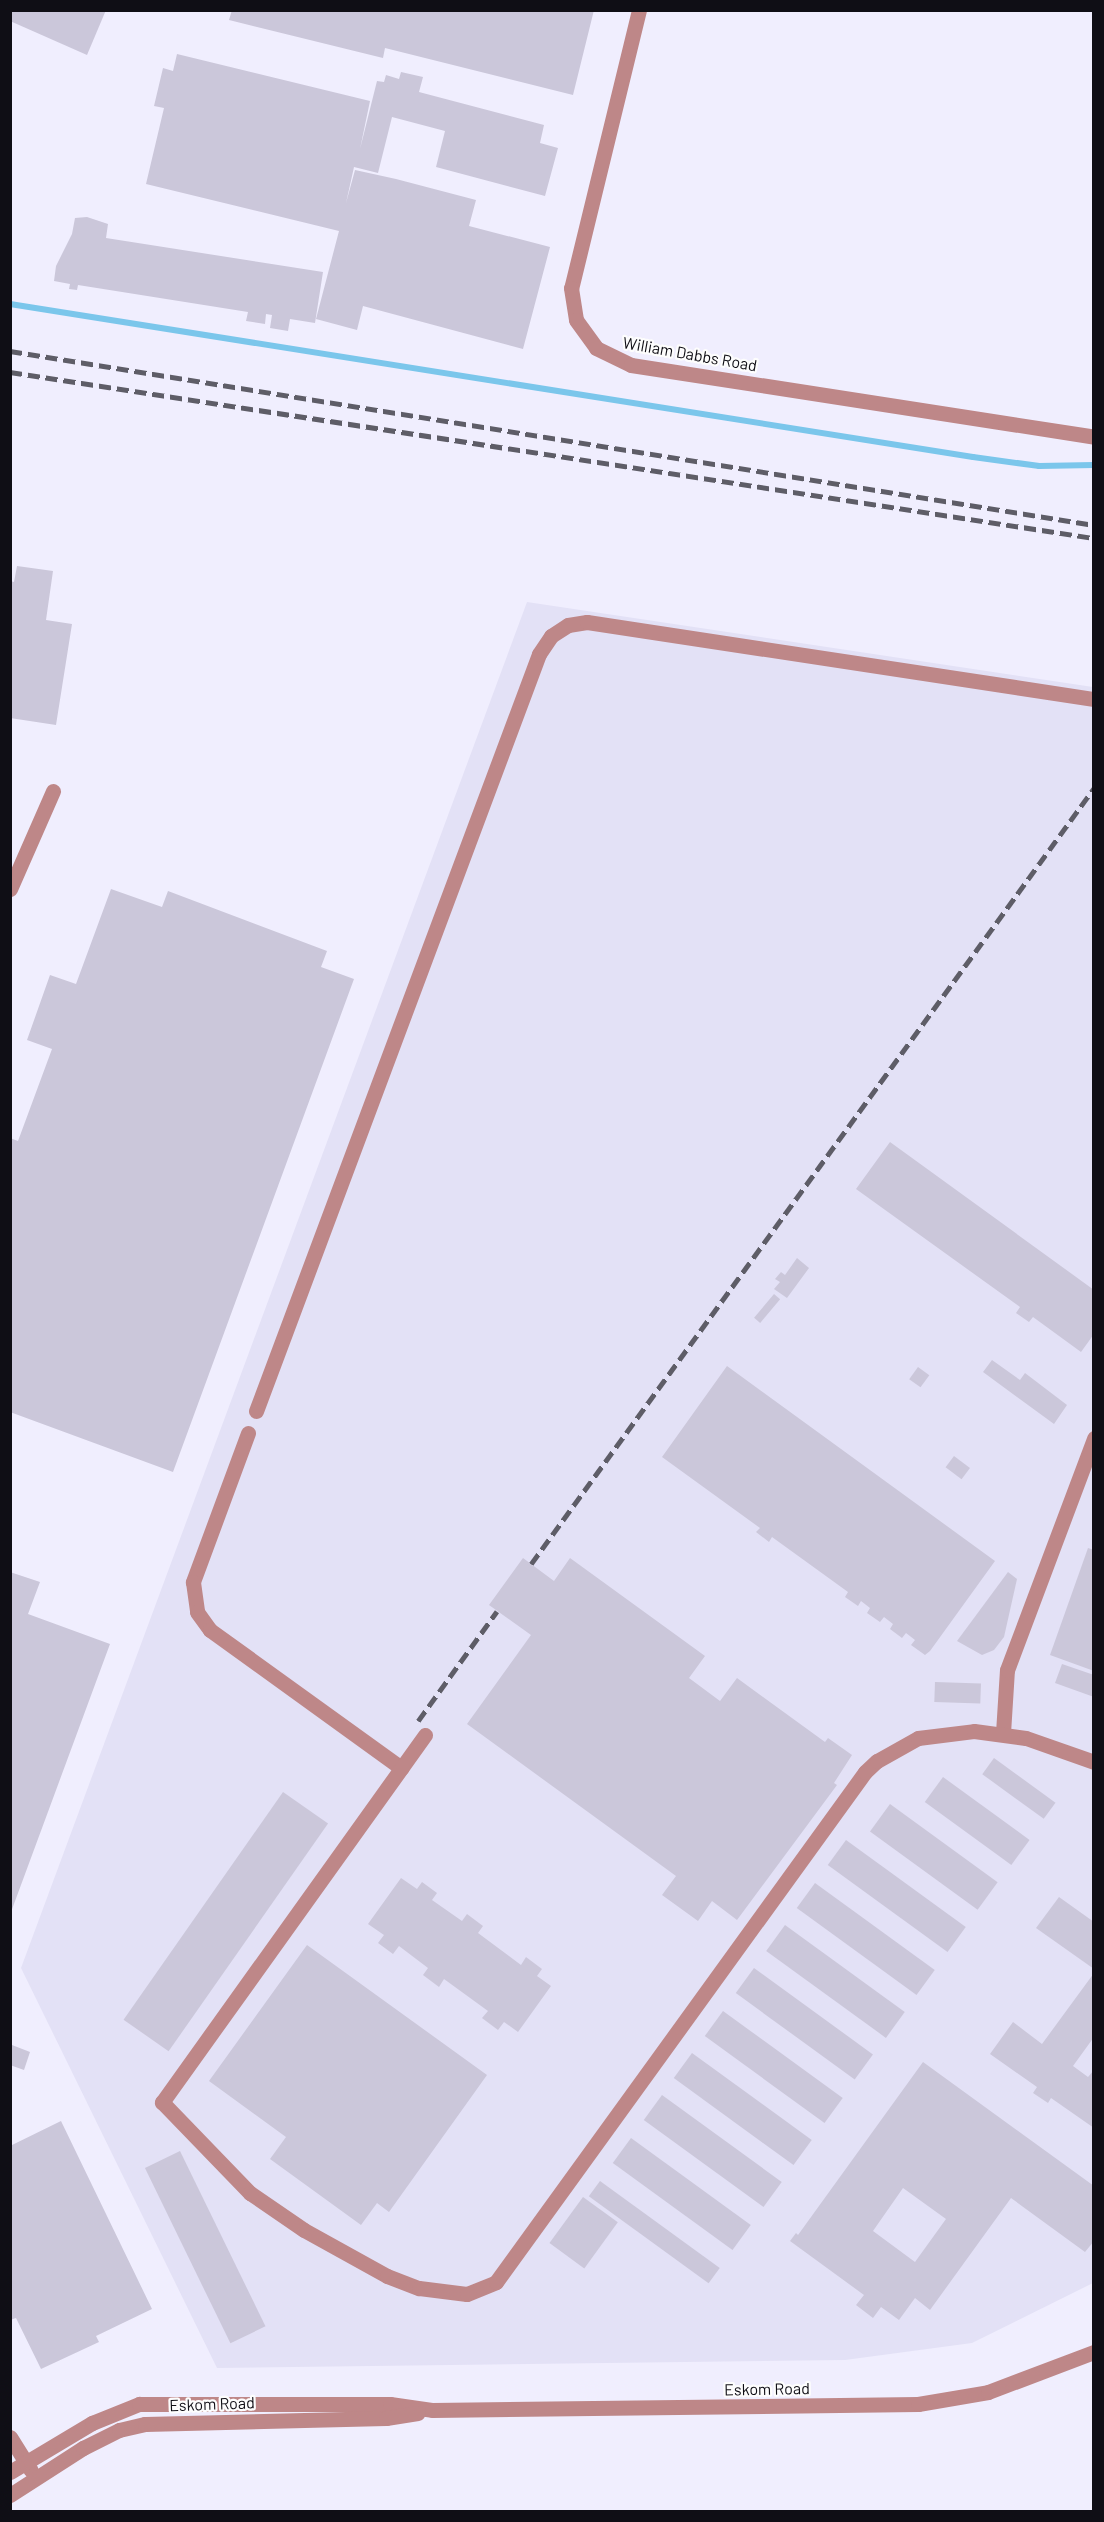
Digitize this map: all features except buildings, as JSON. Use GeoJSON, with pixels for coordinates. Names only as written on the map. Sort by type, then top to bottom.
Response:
{"type":"FeatureCollection","features":[{"type":"Feature","properties":{"kind":"street","name":"William Dabbs Road"},"geometry":{"type":"LineString","coordinates":[[639,10],[571,288],[576,320],[596,348],[631,365],[1094,437]]}},
{"type":"Feature","properties":{"kind":"street"},"geometry":{"type":"LineString","coordinates":[[256,1411],[538,654],[550,636],[568,625],[587,622],[1094,699]]}},
{"type":"Feature","properties":{"kind":"street"},"geometry":{"type":"LineString","coordinates":[[10,889],[14,872],[53,791]]}},
{"type":"Feature","properties":{"kind":"street"},"geometry":{"type":"LineString","coordinates":[[248,1433],[193,1582],[197,1612],[210,1630],[401,1768]]}},
{"type":"Feature","properties":{"kind":"street"},"geometry":{"type":"LineString","coordinates":[[1003,1733],[1007,1670],[1094,1438]]}},
{"type":"Feature","properties":{"kind":"street"},"geometry":{"type":"LineString","coordinates":[[424,1735],[162,2102],[250,2193],[304,2230],[387,2276],[419,2288],[467,2294],[496,2282],[865,1772],[890,1752],[918,1738],[955,1732],[1003,1733],[1094,1762]]}},
{"type":"Feature","properties":{"kind":"street","name":"Eskom Road"},"geometry":{"type":"LineString","coordinates":[[10,2472],[92,2423],[139,2404],[390,2404],[432,2410],[918,2404],[988,2392],[1094,2352]]}},
{"type":"Feature","properties":{"kind":"street","name":"Eskom Road"},"geometry":{"type":"LineString","coordinates":[[10,2495],[83,2448],[119,2430],[145,2424],[386,2418],[432,2410]]}},
{"type":"Feature","properties":{"kind":"street"},"geometry":{"type":"LineString","coordinates":[[10,2437],[36,2479]]}},
{"type":"Feature","properties":{"kind":"shaded area"},"geometry":{"type":"Polygon","coordinates":[[[527,602],[1093,687],[1093,2283],[972,2343],[845,2360],[217,2368],[21,1968],[527,602]]]}},
{"type":"Feature","properties":{"kind":"waterway"},"geometry":{"type":"LineString","coordinates":[[10,304],[973,457],[1039,466],[1094,465]]}},
{"type":"Feature","properties":{"kind":"railway"},"geometry":{"type":"LineString","coordinates":[[10,351],[1094,525]]}},
{"type":"Feature","properties":{"kind":"railway"},"geometry":{"type":"LineString","coordinates":[[10,372],[1094,538]]}},
{"type":"Feature","properties":{"kind":"railway"},"geometry":{"type":"LineString","coordinates":[[531,1564],[1094,788]]}},
{"type":"Feature","properties":{"kind":"railway"},"geometry":{"type":"LineString","coordinates":[[418,1721],[497,1611]]}}]}
